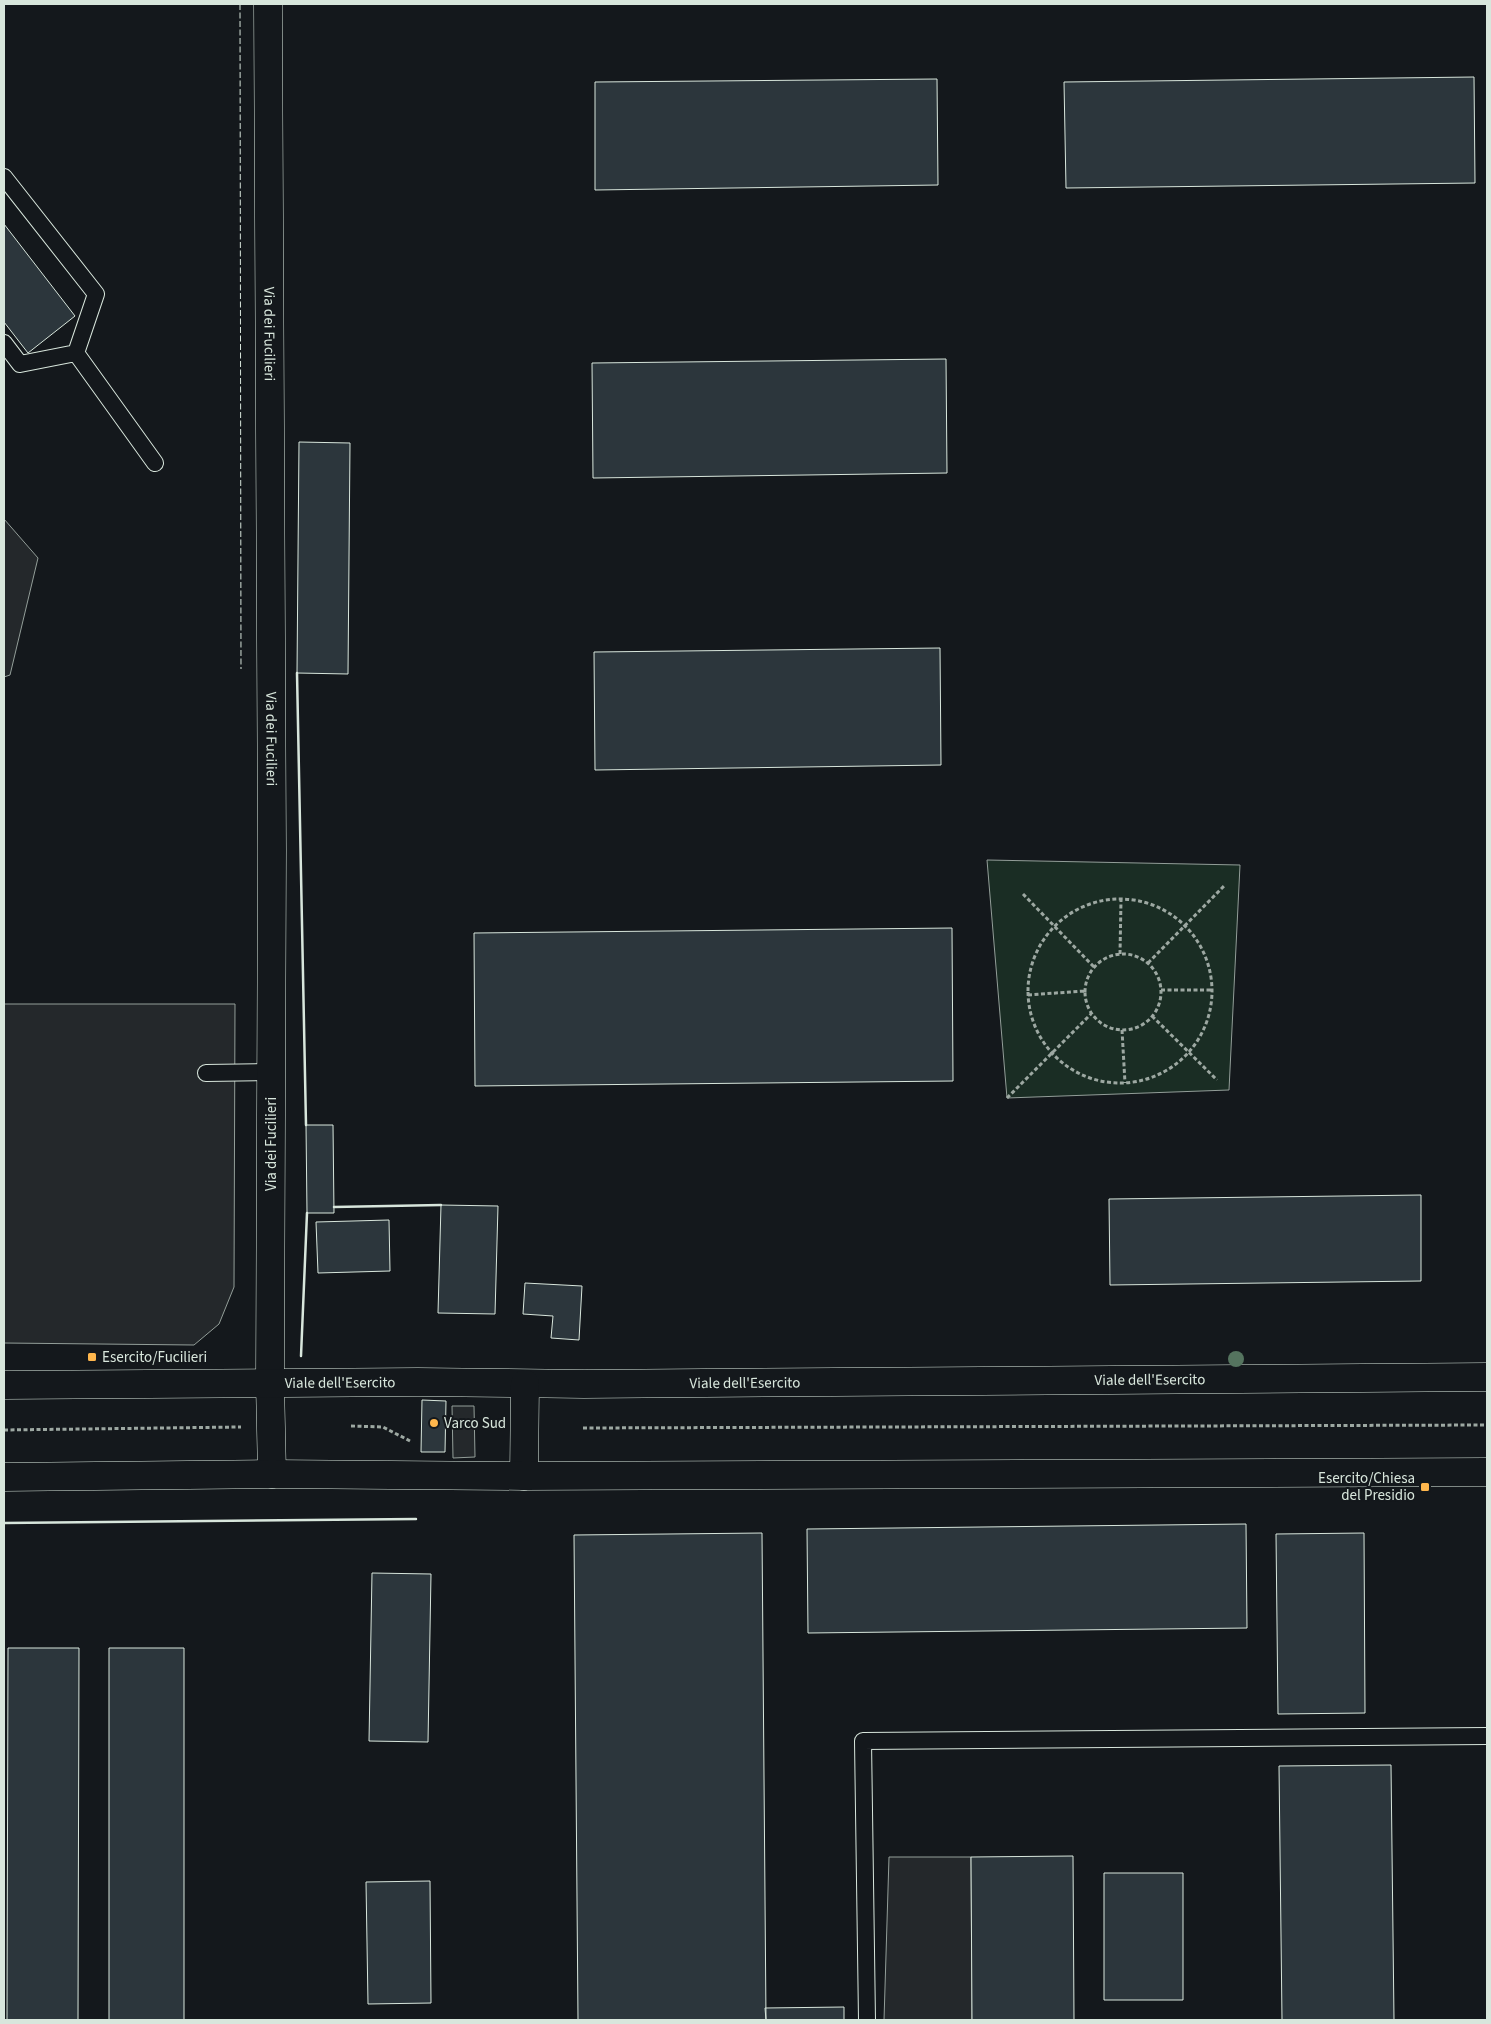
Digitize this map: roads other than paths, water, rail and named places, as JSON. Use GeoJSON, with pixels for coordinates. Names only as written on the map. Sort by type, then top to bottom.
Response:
{"type":"FeatureCollection","features":[{"type":"Feature","properties":{"kind":"street","name":"Via dei Fucilieri"},"geometry":{"type":"LineString","coordinates":[[268,4],[272,840],[270,1383],[272,1474]]}},
{"type":"Feature","properties":{"kind":"street","name":"Viale dell'Esercito"},"geometry":{"type":"LineString","coordinates":[[4,1385],[1487,1378]]}},
{"type":"Feature","properties":{"kind":"street"},"geometry":{"type":"LineString","coordinates":[[524,1384],[524,1476]]}},
{"type":"Feature","properties":{"kind":"street"},"geometry":{"type":"LineString","coordinates":[[4,1477],[272,1474],[524,1476],[1487,1472]]}},
{"type":"Feature","properties":{"kind":"lane"},"geometry":{"type":"LineString","coordinates":[[4,177],[96,294],[76,353]]}},
{"type":"Feature","properties":{"kind":"lane"},"geometry":{"type":"LineString","coordinates":[[4,343],[20,364],[76,353]]}},
{"type":"Feature","properties":{"kind":"lane"},"geometry":{"type":"LineString","coordinates":[[76,353],[155,463]]}},
{"type":"Feature","properties":{"kind":"lane"},"geometry":{"type":"LineString","coordinates":[[206,1073],[271,1072]]}},
{"type":"Feature","properties":{"kind":"lane"},"geometry":{"type":"LineString","coordinates":[[867,2020],[863,1741],[1487,1736]]}},
{"type":"Feature","properties":{"kind":"place","name":"Esercito/Fucilieri"},"geometry":{"type":"Point","coordinates":[92,1357]}},
{"type":"Feature","properties":{"kind":"place","name":"Varco Sud"},"geometry":{"type":"Point","coordinates":[434,1423]}},
{"type":"Feature","properties":{"kind":"place","name":"Esercito/Chiesa del Presidio"},"geometry":{"type":"Point","coordinates":[1425,1487]}}]}
